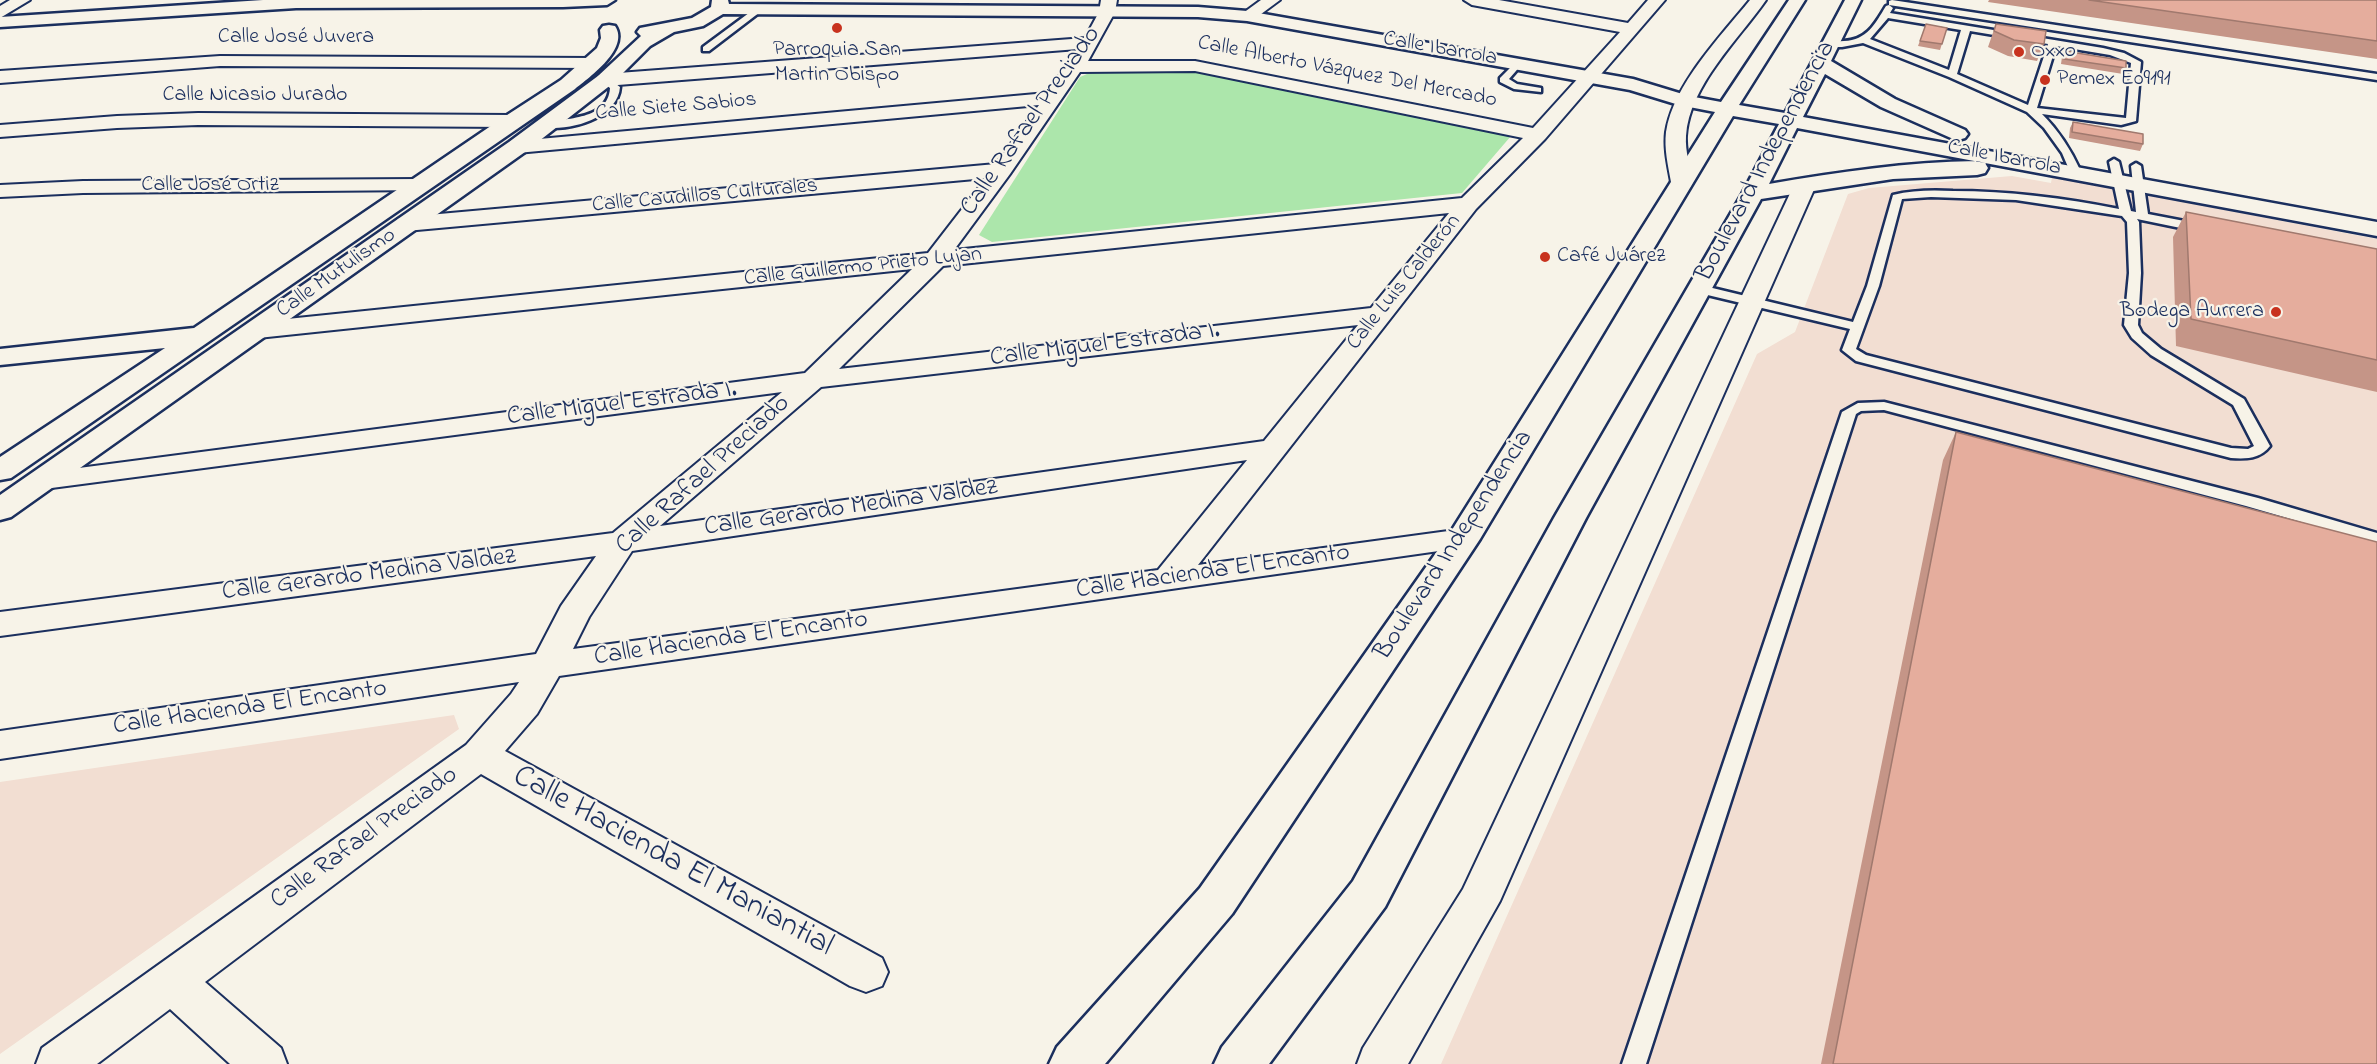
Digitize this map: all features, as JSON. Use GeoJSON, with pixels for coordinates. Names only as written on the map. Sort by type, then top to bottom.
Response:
{"type":"FeatureCollection","features":[{"type":"Feature","properties":{"kind":"main road"},"geometry":{"type":"LineString","coordinates":[[0,30],[278,12],[448,8],[607,0]]}},
{"type":"Feature","properties":{"kind":"main road"},"geometry":{"type":"LineString","coordinates":[[594,22],[594,5],[607,0]]}},
{"type":"Feature","properties":{"kind":"main road","name":"Boulevard Independencia"},"geometry":{"type":"LineString","coordinates":[[1074,1064],[1216,901],[1463,538],[1732,101],[1797,0]]}},
{"type":"Feature","properties":{"kind":"main road","name":"Boulevard Independencia"},"geometry":{"type":"LineString","coordinates":[[1239,1064],[1369,894],[1570,518],[1753,194],[1853,0]]}},
{"type":"Feature","properties":{"kind":"main road"},"geometry":{"type":"LineString","coordinates":[[0,22],[273,4],[366,2],[594,22],[641,32],[697,22],[720,4]]}},
{"type":"Feature","properties":{"kind":"main road","name":"Calle Ibarrola"},"geometry":{"type":"LineString","coordinates":[[720,4],[760,9],[1108,6],[1247,16],[1796,112],[2067,165],[2377,211]]}},
{"type":"Feature","properties":{"kind":"main road","name":"Calle Mutulismo"},"geometry":{"type":"LineString","coordinates":[[0,510],[546,125],[599,72],[610,39],[594,22]]}},
{"type":"Feature","properties":{"kind":"main road","name":"Calle Mutulismo"},"geometry":{"type":"LineString","coordinates":[[0,471],[202,335],[511,121],[560,91],[599,72],[667,29]]}},
{"type":"Feature","properties":{"kind":"main road"},"geometry":{"type":"LineString","coordinates":[[1820,63],[1888,103],[1958,134]]}},
{"type":"Feature","properties":{"kind":"main road","name":"Calle Ibarrola"},"geometry":{"type":"LineString","coordinates":[[1796,112],[1958,134],[2067,165]]}},
{"type":"Feature","properties":{"kind":"main road"},"geometry":{"type":"LineString","coordinates":[[1753,194],[1864,175],[1947,168],[2067,165]]}},
{"type":"Feature","properties":{"kind":"main road","name":"Calle Ibarrola"},"geometry":{"type":"LineString","coordinates":[[2127,174],[2377,229]]}},
{"type":"Feature","properties":{"kind":"main road"},"geometry":{"type":"LineString","coordinates":[[0,357],[258,330]]}},
{"type":"Feature","properties":{"kind":"street"},"geometry":{"type":"LineString","coordinates":[[0,13],[22,0]]}},
{"type":"Feature","properties":{"kind":"street"},"geometry":{"type":"LineString","coordinates":[[1247,16],[1272,0]]}},
{"type":"Feature","properties":{"kind":"street"},"geometry":{"type":"LineString","coordinates":[[1472,0],[1632,29]]}},
{"type":"Feature","properties":{"kind":"street","name":"Calle Luis Calderón"},"geometry":{"type":"LineString","coordinates":[[1168,580],[1468,204],[1538,135],[1657,0]]}},
{"type":"Feature","properties":{"kind":"street"},"geometry":{"type":"LineString","coordinates":[[1682,182],[1676,145],[1676,128],[1689,94],[1758,0]]}},
{"type":"Feature","properties":{"kind":"street","name":"Calle Rafael Preciado"},"geometry":{"type":"LineString","coordinates":[[59,1064],[478,755],[524,704],[548,665],[573,614],[622,542],[813,380],[934,261],[1054,98],[1091,43],[1108,6]]}},
{"type":"Feature","properties":{"kind":"street","name":"Calle José Juvera"},"geometry":{"type":"LineString","coordinates":[[0,77],[220,62],[599,72],[1091,43]]}},
{"type":"Feature","properties":{"kind":"street","name":"Calle Alberto Vázquez Del Mercado"},"geometry":{"type":"LineString","coordinates":[[1075,67],[1195,66],[1538,135]]}},
{"type":"Feature","properties":{"kind":"street","name":"Calle Siete Sabios"},"geometry":{"type":"LineString","coordinates":[[517,147],[1054,98]]}},
{"type":"Feature","properties":{"kind":"street","name":"Calle Nicasio Jurado"},"geometry":{"type":"LineString","coordinates":[[0,131],[129,121],[198,119],[511,121]]}},
{"type":"Feature","properties":{"kind":"street","name":"Calle Caudillos Culturales"},"geometry":{"type":"LineString","coordinates":[[406,224],[1003,170]]}},
{"type":"Feature","properties":{"kind":"street","name":"Calle José Ortiz"},"geometry":{"type":"LineString","coordinates":[[0,191],[83,187],[419,185]]}},
{"type":"Feature","properties":{"kind":"street"},"geometry":{"type":"LineString","coordinates":[[1380,1064],[1394,1046],[1479,901],[1804,185]]}},
{"type":"Feature","properties":{"kind":"street","name":"Calle Guillermo Prieto Lujan"},"geometry":{"type":"LineString","coordinates":[[258,330],[1468,204]]}},
{"type":"Feature","properties":{"kind":"street","name":"Calle Miguel Estrada I."},"geometry":{"type":"LineString","coordinates":[[44,480],[813,380],[1380,315]]}},
{"type":"Feature","properties":{"kind":"street","name":"Calle Gerardo Medina Valdez"},"geometry":{"type":"LineString","coordinates":[[0,624],[622,542],[1273,448]]}},
{"type":"Feature","properties":{"kind":"street","name":"Calle Hacienda El Encanto"},"geometry":{"type":"LineString","coordinates":[[0,745],[548,665],[1463,538]]}},
{"type":"Feature","properties":{"kind":"street","name":"Calle Hacienda El Maniantial"},"geometry":{"type":"LineString","coordinates":[[478,755],[866,972]]}},
{"type":"Feature","properties":{"kind":"street"},"geometry":{"type":"LineString","coordinates":[[171,981],[264,1064]]}},
{"type":"Feature","properties":{"kind":"lane"},"geometry":{"type":"LineString","coordinates":[[1830,44],[1853,45],[1866,41],[1893,1],[2377,77]]}},
{"type":"Feature","properties":{"kind":"lane"},"geometry":{"type":"LineString","coordinates":[[706,49],[760,9]]}},
{"type":"Feature","properties":{"kind":"lane"},"geometry":{"type":"LineString","coordinates":[[1866,41],[1953,75],[2031,110],[2121,122],[2132,120],[2136,63],[2113,53],[1885,15]]}},
{"type":"Feature","properties":{"kind":"lane"},"geometry":{"type":"LineString","coordinates":[[1953,75],[1966,28]]}},
{"type":"Feature","properties":{"kind":"lane"},"geometry":{"type":"LineString","coordinates":[[2031,110],[2053,42]]}},
{"type":"Feature","properties":{"kind":"lane"},"geometry":{"type":"LineString","coordinates":[[1517,64],[1503,80],[1514,86],[1538,90]]}},
{"type":"Feature","properties":{"kind":"lane"},"geometry":{"type":"LineString","coordinates":[[2031,110],[2048,126],[2067,165]]}},
{"type":"Feature","properties":{"kind":"lane"},"geometry":{"type":"LineString","coordinates":[[2127,174],[2134,218]]}},
{"type":"Feature","properties":{"kind":"lane"},"geometry":{"type":"LineString","coordinates":[[2127,174],[2134,218],[2135,273],[2131,325],[2156,352],[2240,402],[2262,446],[2254,453],[2231,453],[1852,354],[1849,347],[1873,286],[1897,197],[1964,193],[2016,195],[2134,218],[2210,230]]}},
{"type":"Feature","properties":{"kind":"lane"},"geometry":{"type":"LineString","coordinates":[[1702,284],[1860,322]]}},
{"type":"Feature","properties":{"kind":"lane"},"geometry":{"type":"LineString","coordinates":[[1634,1064],[1849,412],[1858,406],[1884,406],[2252,502],[2377,539]]}},
{"type":"Feature","properties":{"kind":"shaded area"},"geometry":{"type":"Polygon","coordinates":[[[2012,176],[2051,183],[2052,177],[2377,239],[2377,1064],[1441,1064],[1757,354],[1795,332],[1848,194],[1869,188],[2012,176]]]}},
{"type":"Feature","properties":{"kind":"shaded area"},"geometry":{"type":"Polygon","coordinates":[[[454,715],[459,729],[0,1054],[0,782],[454,715]]]}},
{"type":"Feature","properties":{"kind":"green space"},"geometry":{"type":"Polygon","coordinates":[[[1094,71],[1188,71],[1511,136],[1462,193],[992,242],[979,235],[1080,77],[1094,71]]]}},
{"type":"Feature","properties":{"kind":"building"},"geometry":{"type":"Polygon","coordinates":[[[2089,0],[2377,0],[2377,41],[2089,0]]]}},
{"type":"Feature","properties":{"kind":"building"},"geometry":{"type":"Polygon","coordinates":[[[1926,24],[1947,28],[1942,44],[1920,41],[1926,24]]]}},
{"type":"Feature","properties":{"kind":"building"},"geometry":{"type":"Polygon","coordinates":[[[1996,24],[2046,31],[2044,44],[2014,40],[1994,31],[1996,24]]]}},
{"type":"Feature","properties":{"kind":"building"},"geometry":{"type":"Polygon","coordinates":[[[2065,51],[2126,61],[2126,68],[2064,59],[2065,51]]]}},
{"type":"Feature","properties":{"kind":"building"},"geometry":{"type":"Polygon","coordinates":[[[2073,122],[2143,134],[2143,144],[2072,132],[2073,122]]]}},
{"type":"Feature","properties":{"kind":"building","name":"Bodega Aurrera"},"geometry":{"type":"Polygon","coordinates":[[[2186,212],[2377,249],[2377,360],[2191,319],[2186,212]]]}},
{"type":"Feature","properties":{"kind":"building"},"geometry":{"type":"Polygon","coordinates":[[[1956,432],[2377,542],[2377,1064],[1833,1064],[1956,432]]]}},
{"type":"Feature","properties":{"kind":"place","name":"Parroquia San Martin Obispo"},"geometry":{"type":"Point","coordinates":[837,28]}},
{"type":"Feature","properties":{"kind":"place","name":"Oxxo"},"geometry":{"type":"Point","coordinates":[2019,52]}},
{"type":"Feature","properties":{"kind":"place","name":"Pemex E09191"},"geometry":{"type":"Point","coordinates":[2045,80]}},
{"type":"Feature","properties":{"kind":"place","name":"Café Juárez"},"geometry":{"type":"Point","coordinates":[1545,257]}},
{"type":"Feature","properties":{"kind":"place","name":"Bodega Aurrera"},"geometry":{"type":"Point","coordinates":[2276,312]}}]}
